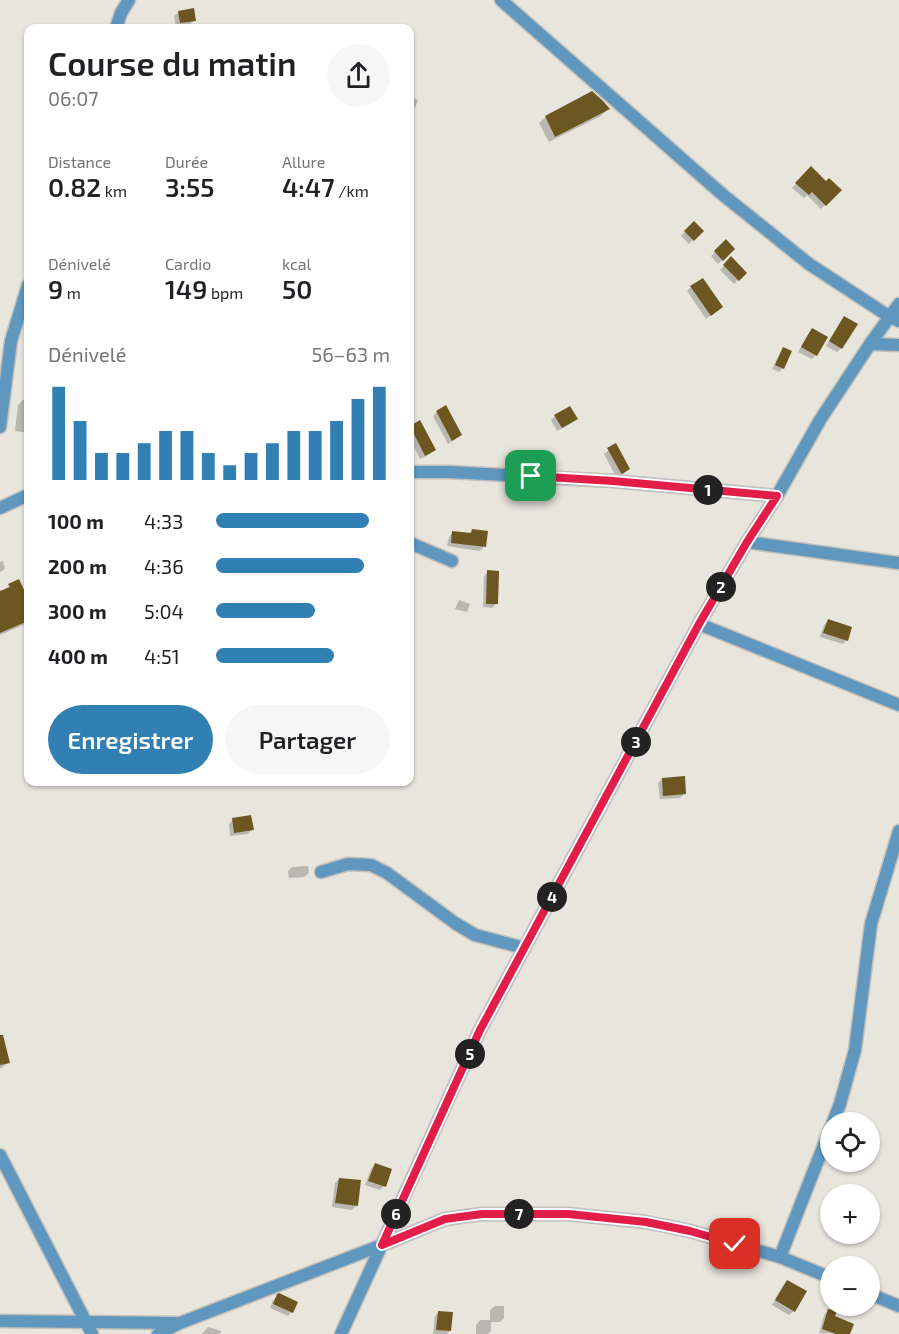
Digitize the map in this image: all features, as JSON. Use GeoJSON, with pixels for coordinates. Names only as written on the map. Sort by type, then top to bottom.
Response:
{"type":"FeatureCollection","features":[{"type":"Feature","properties":{"kind":"street"},"geometry":{"type":"LineString","coordinates":[[117,24],[129,0]]}},
{"type":"Feature","properties":{"kind":"street"},"geometry":{"type":"LineString","coordinates":[[501,0],[723,195],[809,264],[894,319]]}},
{"type":"Feature","properties":{"kind":"street"},"geometry":{"type":"LineString","coordinates":[[0,428],[11,341],[24,298]]}},
{"type":"Feature","properties":{"kind":"street"},"geometry":{"type":"LineString","coordinates":[[340,1334],[480,1030],[699,624],[820,420],[870,344],[894,319],[899,304]]}},
{"type":"Feature","properties":{"kind":"street"},"geometry":{"type":"LineString","coordinates":[[870,344],[899,345]]}},
{"type":"Feature","properties":{"kind":"street"},"geometry":{"type":"LineString","coordinates":[[414,472],[613,481],[777,496]]}},
{"type":"Feature","properties":{"kind":"street"},"geometry":{"type":"LineString","coordinates":[[0,508],[24,497]]}},
{"type":"Feature","properties":{"kind":"street"},"geometry":{"type":"LineString","coordinates":[[747,542],[899,563]]}},
{"type":"Feature","properties":{"kind":"street"},"geometry":{"type":"LineString","coordinates":[[414,545],[452,561]]}},
{"type":"Feature","properties":{"kind":"street"},"geometry":{"type":"LineString","coordinates":[[699,624],[899,705]]}},
{"type":"Feature","properties":{"kind":"street"},"geometry":{"type":"LineString","coordinates":[[837,1112],[855,1050],[872,924],[899,831]]}},
{"type":"Feature","properties":{"kind":"street"},"geometry":{"type":"LineString","coordinates":[[321,872],[348,864],[371,865],[387,873],[454,923],[476,935],[525,948]]}},
{"type":"Feature","properties":{"kind":"street"},"geometry":{"type":"LineString","coordinates":[[0,1155],[90,1328]]}},
{"type":"Feature","properties":{"kind":"street"},"geometry":{"type":"LineString","coordinates":[[780,1257],[820,1155]]}},
{"type":"Feature","properties":{"kind":"street"},"geometry":{"type":"LineString","coordinates":[[158,1334],[180,1323],[445,1219],[482,1214],[568,1214],[646,1222],[690,1231],[780,1257],[820,1273]]}},
{"type":"Feature","properties":{"kind":"street"},"geometry":{"type":"LineString","coordinates":[[880,1298],[899,1305]]}},
{"type":"Feature","properties":{"kind":"street"},"geometry":{"type":"LineString","coordinates":[[0,1321],[90,1328],[180,1323]]}},
{"type":"Feature","properties":{"kind":"building"},"geometry":{"type":"Polygon","coordinates":[[[194,8],[196,21],[180,23],[178,11],[194,8]]]}},
{"type":"Feature","properties":{"kind":"building"},"geometry":{"type":"Polygon","coordinates":[[[592,91],[610,109],[555,137],[545,116],[592,91]]]}},
{"type":"Feature","properties":{"kind":"building"},"geometry":{"type":"Polygon","coordinates":[[[811,166],[826,181],[829,178],[842,190],[826,206],[812,192],[809,195],[795,183],[811,166]]]}},
{"type":"Feature","properties":{"kind":"building"},"geometry":{"type":"Polygon","coordinates":[[[694,221],[704,231],[694,241],[684,231],[694,221]]]}},
{"type":"Feature","properties":{"kind":"building"},"geometry":{"type":"Polygon","coordinates":[[[726,239],[735,249],[723,261],[714,251],[726,239]]]}},
{"type":"Feature","properties":{"kind":"building"},"geometry":{"type":"Polygon","coordinates":[[[731,256],[747,273],[739,281],[723,265],[731,256]]]}},
{"type":"Feature","properties":{"kind":"building"},"geometry":{"type":"Polygon","coordinates":[[[703,278],[723,307],[711,316],[690,286],[703,278]]]}},
{"type":"Feature","properties":{"kind":"building"},"geometry":{"type":"Polygon","coordinates":[[[844,316],[858,324],[842,349],[829,341],[844,316]]]}},
{"type":"Feature","properties":{"kind":"building"},"geometry":{"type":"Polygon","coordinates":[[[812,328],[828,337],[817,356],[801,347],[812,328]]]}},
{"type":"Feature","properties":{"kind":"building"},"geometry":{"type":"Polygon","coordinates":[[[783,347],[792,351],[784,369],[775,365],[783,347]]]}},
{"type":"Feature","properties":{"kind":"building"},"geometry":{"type":"Polygon","coordinates":[[[446,405],[462,435],[452,441],[436,411],[446,405]]]}},
{"type":"Feature","properties":{"kind":"building"},"geometry":{"type":"Polygon","coordinates":[[[570,406],[578,419],[562,428],[554,415],[570,406]]]}},
{"type":"Feature","properties":{"kind":"building"},"geometry":{"type":"Polygon","coordinates":[[[420,420],[436,450],[425,456],[414,434],[414,424],[420,420]]]}},
{"type":"Feature","properties":{"kind":"building"},"geometry":{"type":"Polygon","coordinates":[[[616,443],[630,469],[622,474],[607,448],[616,443]]]}},
{"type":"Feature","properties":{"kind":"building"},"geometry":{"type":"Polygon","coordinates":[[[472,529],[488,531],[486,547],[451,543],[452,531],[471,533],[472,529]]]}},
{"type":"Feature","properties":{"kind":"building"},"geometry":{"type":"Polygon","coordinates":[[[487,570],[499,571],[498,604],[486,604],[487,570]]]}},
{"type":"Feature","properties":{"kind":"building"},"geometry":{"type":"Polygon","coordinates":[[[19,579],[24,590],[24,623],[0,633],[0,591],[10,587],[8,584],[19,579]]]}},
{"type":"Feature","properties":{"kind":"building"},"geometry":{"type":"Polygon","coordinates":[[[828,619],[852,627],[848,641],[823,633],[828,619]]]}},
{"type":"Feature","properties":{"kind":"building"},"geometry":{"type":"Polygon","coordinates":[[[685,776],[686,794],[663,796],[662,778],[685,776]]]}},
{"type":"Feature","properties":{"kind":"building"},"geometry":{"type":"Polygon","coordinates":[[[251,815],[254,830],[234,833],[232,818],[251,815]]]}},
{"type":"Feature","properties":{"kind":"building"},"geometry":{"type":"Polygon","coordinates":[[[0,1035],[3,1035],[10,1063],[0,1065],[0,1035]]]}},
{"type":"Feature","properties":{"kind":"building"},"geometry":{"type":"Polygon","coordinates":[[[375,1163],[392,1169],[386,1187],[368,1181],[375,1163]]]}},
{"type":"Feature","properties":{"kind":"building"},"geometry":{"type":"Polygon","coordinates":[[[339,1178],[361,1180],[358,1206],[335,1203],[339,1178]]]}},
{"type":"Feature","properties":{"kind":"building"},"geometry":{"type":"Polygon","coordinates":[[[787,1280],[807,1291],[795,1312],[775,1300],[787,1280]]]}},
{"type":"Feature","properties":{"kind":"building"},"geometry":{"type":"Polygon","coordinates":[[[279,1293],[298,1302],[293,1313],[273,1304],[279,1293]]]}},
{"type":"Feature","properties":{"kind":"building"},"geometry":{"type":"Polygon","coordinates":[[[438,1311],[453,1312],[451,1331],[436,1330],[438,1311]]]}},
{"type":"Feature","properties":{"kind":"building"},"geometry":{"type":"Polygon","coordinates":[[[826,1316],[835,1316],[854,1324],[850,1334],[836,1334],[822,1329],[826,1316]]]}},
{"type":"Feature","properties":{"kind":"route"},"geometry":{"type":"LineString","coordinates":[[531,476],[777,496],[699,624],[480,1030],[382,1245],[445,1219],[482,1214],[568,1214],[646,1222],[690,1231],[735,1244]]}}]}
